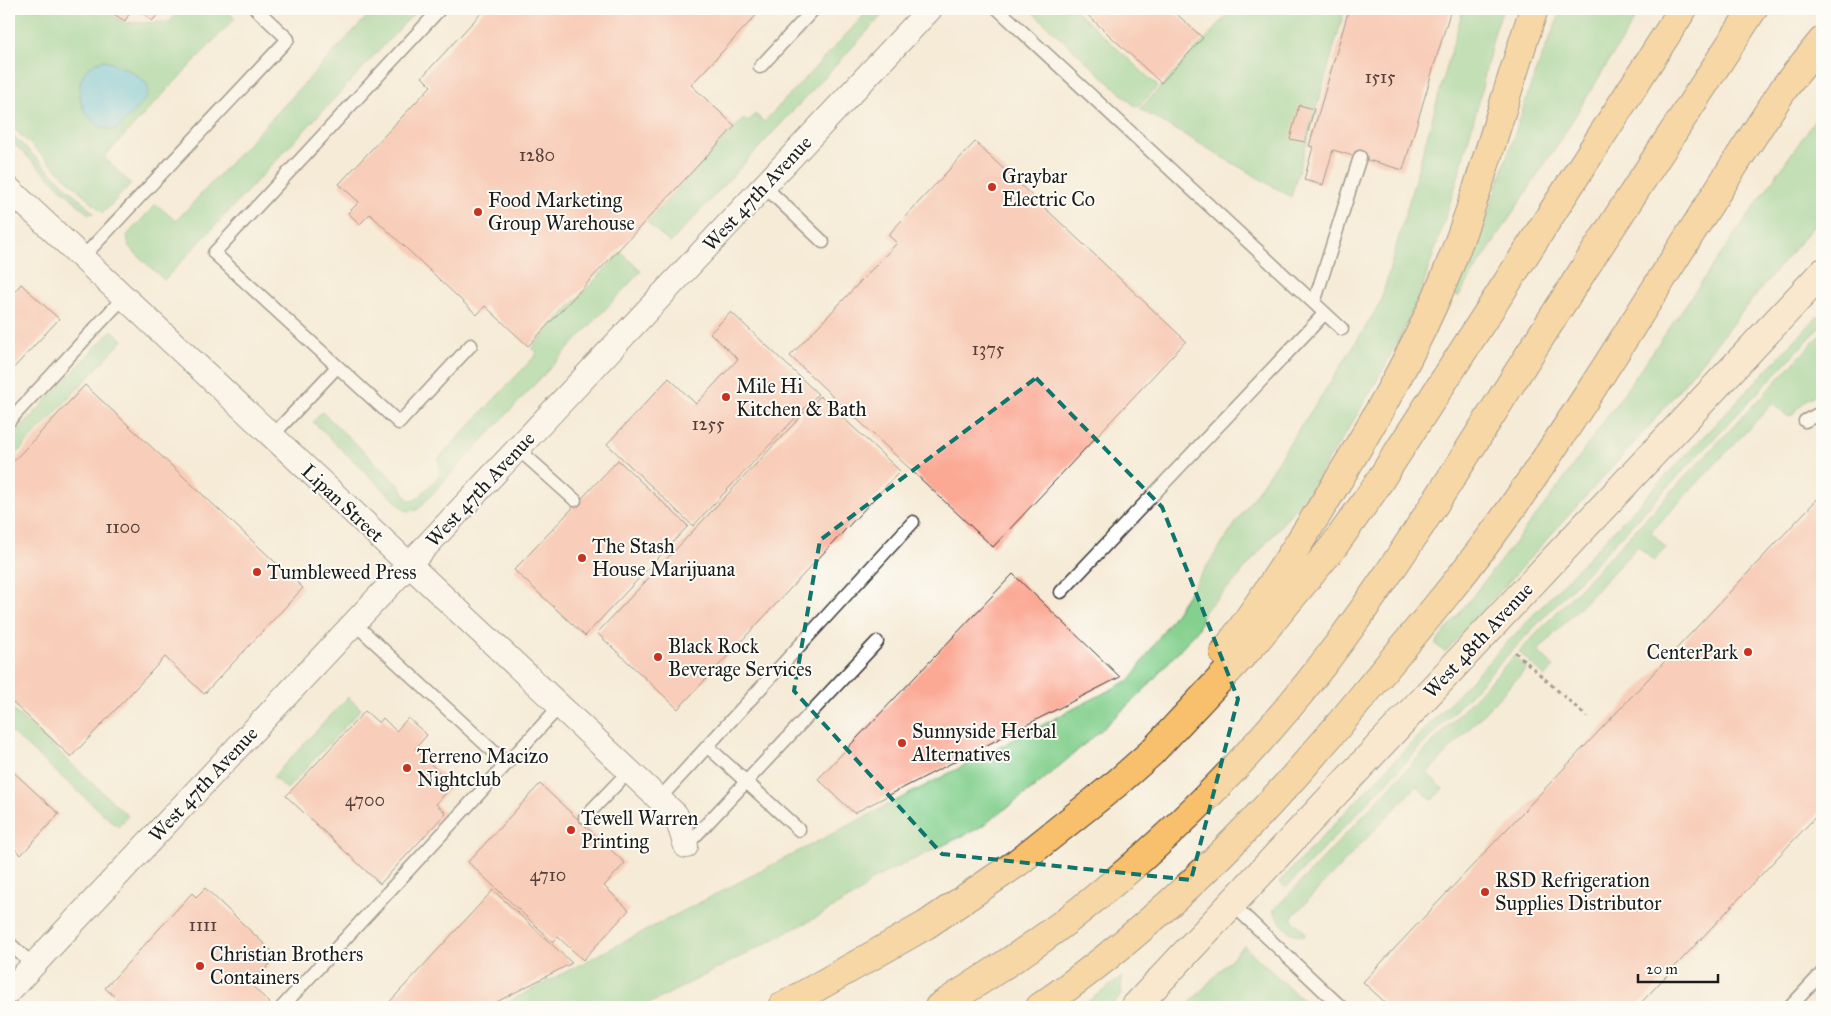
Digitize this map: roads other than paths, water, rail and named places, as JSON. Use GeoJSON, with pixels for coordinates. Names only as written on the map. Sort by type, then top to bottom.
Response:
{"type":"FeatureCollection","features":[{"type":"Feature","properties":{"kind":"highway"},"geometry":{"type":"LineString","coordinates":[[1150,753],[1246,622],[1309,527],[1387,396],[1420,333],[1446,275],[1468,216],[1510,79],[1534,9]]}},
{"type":"Feature","properties":{"kind":"highway"},"geometry":{"type":"LineString","coordinates":[[782,1007],[926,925],[1017,863],[1117,783],[1150,753],[1254,643],[1333,547],[1368,499],[1682,9]]}},
{"type":"Feature","properties":{"kind":"highway"},"geometry":{"type":"LineString","coordinates":[[939,1007],[1030,947],[1116,880],[1165,837],[1206,797],[1249,751],[1300,691],[1340,641],[1422,522],[1753,9]]}},
{"type":"Feature","properties":{"kind":"highway"},"geometry":{"type":"LineString","coordinates":[[1040,1007],[1135,935],[1211,866],[1249,827],[1332,733],[1396,656],[1476,555],[1537,470],[1785,87],[1822,41]]}},
{"type":"Feature","properties":{"kind":"street","name":"West 47th Avenue"},"geometry":{"type":"LineString","coordinates":[[9,991],[930,9]]}},
{"type":"Feature","properties":{"kind":"street","name":"Lipan Street"},"geometry":{"type":"LineString","coordinates":[[9,189],[676,815],[686,846]]}},
{"type":"Feature","properties":{"kind":"street","name":"West 48th Avenue"},"geometry":{"type":"LineString","coordinates":[[1135,1007],[1822,273]]}},
{"type":"Feature","properties":{"kind":"lane"},"geometry":{"type":"LineString","coordinates":[[82,258],[288,39],[256,9]]}},
{"type":"Feature","properties":{"kind":"lane"},"geometry":{"type":"LineString","coordinates":[[440,9],[214,253],[398,423],[472,345]]}},
{"type":"Feature","properties":{"kind":"lane"},"geometry":{"type":"LineString","coordinates":[[760,67],[814,9]]}},
{"type":"Feature","properties":{"kind":"lane"},"geometry":{"type":"LineString","coordinates":[[998,9],[1342,329]]}},
{"type":"Feature","properties":{"kind":"lane"},"geometry":{"type":"LineString","coordinates":[[1314,303],[1360,157]]}},
{"type":"Feature","properties":{"kind":"lane"},"geometry":{"type":"LineString","coordinates":[[764,186],[823,242]]}},
{"type":"Feature","properties":{"kind":"lane"},"geometry":{"type":"LineString","coordinates":[[9,421],[124,297]]}},
{"type":"Feature","properties":{"kind":"lane"},"geometry":{"type":"LineString","coordinates":[[1061,592],[1325,313]]}},
{"type":"Feature","properties":{"kind":"lane"},"geometry":{"type":"LineString","coordinates":[[272,436],[337,366]]}},
{"type":"Feature","properties":{"kind":"lane"},"geometry":{"type":"LineString","coordinates":[[1805,421],[1822,412]]}},
{"type":"Feature","properties":{"kind":"lane"},"geometry":{"type":"LineString","coordinates":[[518,448],[575,500]]}},
{"type":"Feature","properties":{"kind":"lane"},"geometry":{"type":"LineString","coordinates":[[659,799],[913,522]]}},
{"type":"Feature","properties":{"kind":"lane"},"geometry":{"type":"LineString","coordinates":[[354,623],[507,764]]}},
{"type":"Feature","properties":{"kind":"lane"},"geometry":{"type":"LineString","coordinates":[[686,846],[877,642]]}},
{"type":"Feature","properties":{"kind":"lane"},"geometry":{"type":"LineString","coordinates":[[282,1007],[560,706]]}},
{"type":"Feature","properties":{"kind":"lane"},"geometry":{"type":"LineString","coordinates":[[707,746],[800,830]]}},
{"type":"Feature","properties":{"kind":"lane"},"geometry":{"type":"LineString","coordinates":[[585,817],[629,771]]}},
{"type":"Feature","properties":{"kind":"lane"},"geometry":{"type":"LineString","coordinates":[[1232,904],[1341,1007]]}},
{"type":"Feature","properties":{"kind":"lane"},"geometry":{"type":"LineString","coordinates":[[9,943],[32,965]]}},
{"type":"Feature","properties":{"kind":"lane"},"geometry":{"type":"LineString","coordinates":[[1790,1007],[1822,973]]}},
{"type":"Feature","properties":{"kind":"water"},"geometry":{"type":"Polygon","coordinates":[[[104,60],[131,71],[148,85],[147,97],[117,130],[104,128],[93,121],[85,111],[80,99],[83,75],[91,66],[104,60]]]}},
{"type":"Feature","properties":{"kind":"place","name":"Graybar Electric Co"},"geometry":{"type":"Point","coordinates":[992,187]}},
{"type":"Feature","properties":{"kind":"place","name":"Food Marketing Group Warehouse"},"geometry":{"type":"Point","coordinates":[478,212]}},
{"type":"Feature","properties":{"kind":"place","name":"Mile Hi Kitchen & Bath"},"geometry":{"type":"Point","coordinates":[726,397]}},
{"type":"Feature","properties":{"kind":"place","name":"The Stash House Marijuana"},"geometry":{"type":"Point","coordinates":[582,558]}},
{"type":"Feature","properties":{"kind":"place","name":"Tumbleweed Press"},"geometry":{"type":"Point","coordinates":[257,572]}},
{"type":"Feature","properties":{"kind":"place","name":"CenterPark"},"geometry":{"type":"Point","coordinates":[1748,652]}},
{"type":"Feature","properties":{"kind":"place","name":"Black Rock Beverage Services"},"geometry":{"type":"Point","coordinates":[658,657]}},
{"type":"Feature","properties":{"kind":"place","name":"Sunnyside Herbal Alternatives"},"geometry":{"type":"Point","coordinates":[902,743]}},
{"type":"Feature","properties":{"kind":"place","name":"Terreno Macizo Nightclub"},"geometry":{"type":"Point","coordinates":[407,768]}},
{"type":"Feature","properties":{"kind":"place","name":"Tewell Warren Printing"},"geometry":{"type":"Point","coordinates":[571,830]}},
{"type":"Feature","properties":{"kind":"place","name":"RSD Refrigeration Supplies Distributor"},"geometry":{"type":"Point","coordinates":[1485,892]}},
{"type":"Feature","properties":{"kind":"place","name":"Christian Brothers Containers"},"geometry":{"type":"Point","coordinates":[200,966]}}]}
